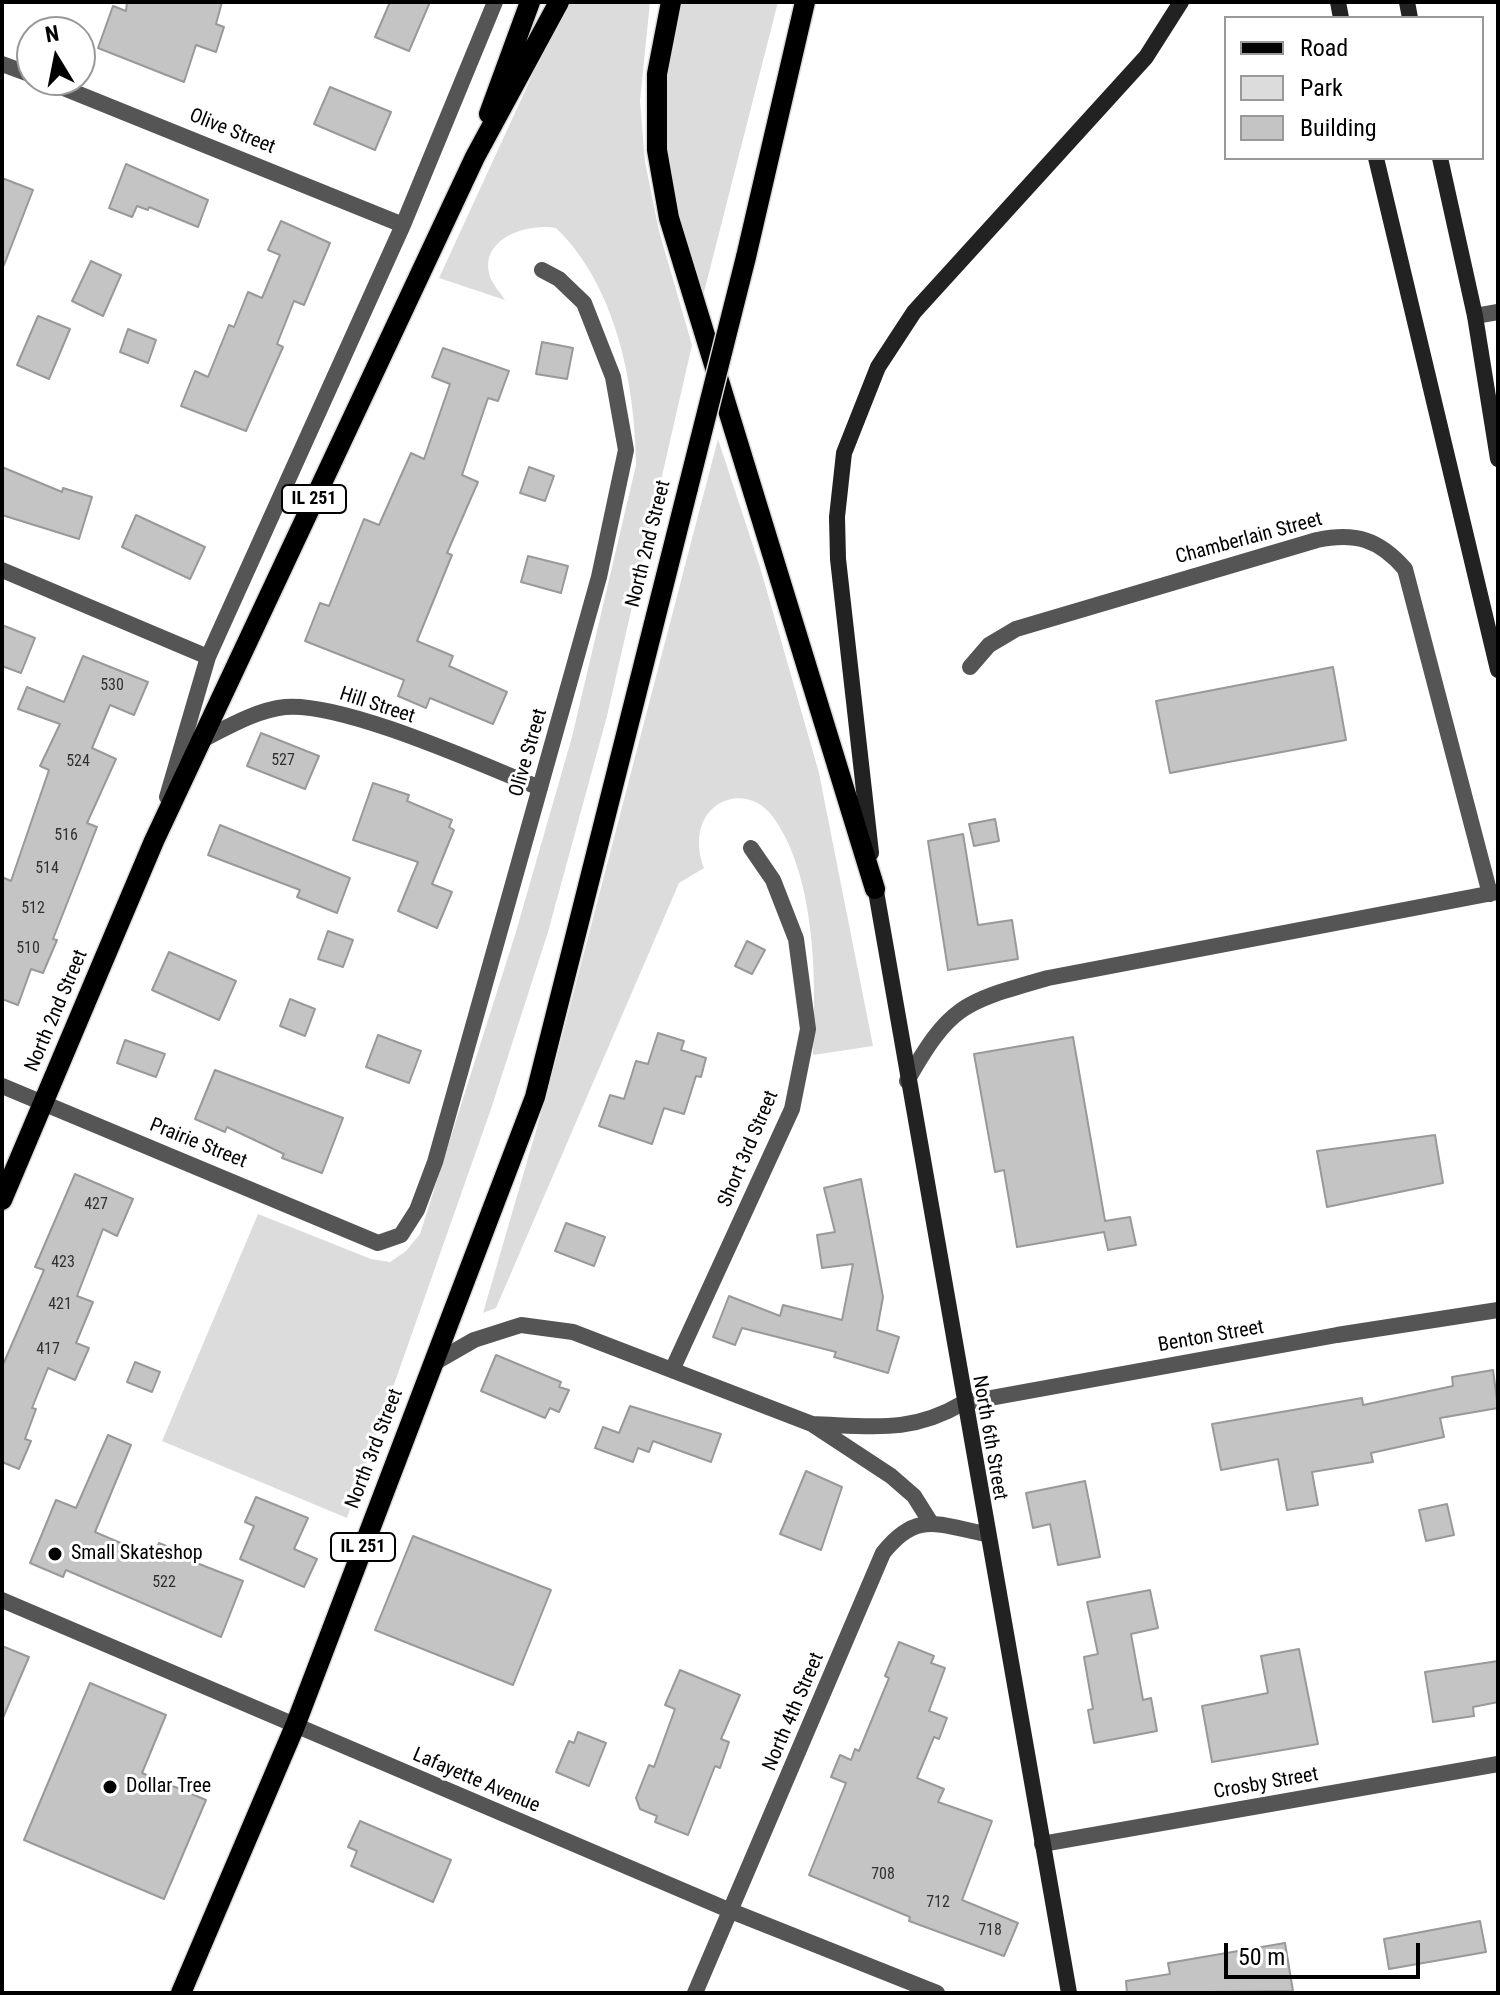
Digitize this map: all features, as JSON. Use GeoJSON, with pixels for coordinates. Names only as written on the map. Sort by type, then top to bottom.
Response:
{"type":"FeatureCollection","features":[{"type":"Feature","properties":{"kind":"main road"},"geometry":{"type":"LineString","coordinates":[[475,157],[509,53],[530,2]]}},
{"type":"Feature","properties":{"kind":"main road","name":"North 2nd Street"},"geometry":{"type":"LineString","coordinates":[[2,1200],[154,841],[200,741],[475,157],[559,2]]}},
{"type":"Feature","properties":{"kind":"main road"},"geometry":{"type":"LineString","coordinates":[[671,2],[657,74],[657,150],[669,218],[875,889]]}},
{"type":"Feature","properties":{"kind":"main road","name":"North 2nd Street"},"geometry":{"type":"LineString","coordinates":[[535,1097],[746,257],[805,2]]}},
{"type":"Feature","properties":{"kind":"main road","name":"North 6th Street"},"geometry":{"type":"LineString","coordinates":[[1069,1993],[875,889],[838,559],[844,453],[878,367],[914,312],[1146,57],[1181,2]]}},
{"type":"Feature","properties":{"kind":"main road"},"geometry":{"type":"LineString","coordinates":[[1376,160],[1498,670]]}},
{"type":"Feature","properties":{"kind":"main road"},"geometry":{"type":"LineString","coordinates":[[1440,160],[1475,316],[1498,459]]}},
{"type":"Feature","properties":{"kind":"main road","name":"North 3rd Street"},"geometry":{"type":"LineString","coordinates":[[181,1993],[295,1726],[535,1097]]}},
{"type":"Feature","properties":{"kind":"street","name":"North 2nd Street"},"geometry":{"type":"LineString","coordinates":[[154,841],[208,657],[403,225],[495,2]]}},
{"type":"Feature","properties":{"kind":"street","name":"Olive Street"},"geometry":{"type":"LineString","coordinates":[[84,96],[403,225]]}},
{"type":"Feature","properties":{"kind":"street","name":"Olive Street"},"geometry":{"type":"LineString","coordinates":[[378,1243],[401,1235],[417,1210],[435,1162],[599,577],[626,450],[613,377],[584,303],[559,279],[542,270]]}},
{"type":"Feature","properties":{"kind":"street"},"geometry":{"type":"LineString","coordinates":[[1475,316],[1498,312]]}},
{"type":"Feature","properties":{"kind":"street","name":"Chamberlain Street"},"geometry":{"type":"LineString","coordinates":[[907,1081],[927,1045],[950,1017],[977,998],[1048,978],[1494,893],[1405,569],[1388,550],[1365,537],[1340,535],[1317,540],[1016,629],[989,645],[970,667]]}},
{"type":"Feature","properties":{"kind":"street"},"geometry":{"type":"LineString","coordinates":[[2,570],[208,657]]}},
{"type":"Feature","properties":{"kind":"street","name":"Hill Street"},"geometry":{"type":"LineString","coordinates":[[200,741],[244,720],[284,707],[320,708],[421,741],[540,788]]}},
{"type":"Feature","properties":{"kind":"street","name":"Short 3rd Street"},"geometry":{"type":"LineString","coordinates":[[673,1368],[792,1109],[808,1029],[796,939],[773,880],[751,848]]}},
{"type":"Feature","properties":{"kind":"street","name":"Prairie Street"},"geometry":{"type":"LineString","coordinates":[[2,1086],[378,1243]]}},
{"type":"Feature","properties":{"kind":"street","name":"Benton Street"},"geometry":{"type":"LineString","coordinates":[[1465,1313],[1498,1303]]}},
{"type":"Feature","properties":{"kind":"street","name":"Benton Street"},"geometry":{"type":"LineString","coordinates":[[963,1403],[1465,1313],[1498,1310]]}},
{"type":"Feature","properties":{"kind":"street"},"geometry":{"type":"LineString","coordinates":[[434,1363],[474,1340],[521,1325],[573,1332],[812,1424],[891,1476],[914,1496],[931,1523],[986,1534]]}},
{"type":"Feature","properties":{"kind":"street"},"geometry":{"type":"LineString","coordinates":[[812,1424],[900,1427],[936,1420],[963,1403]]}},
{"type":"Feature","properties":{"kind":"street","name":"North 4th Street"},"geometry":{"type":"LineString","coordinates":[[695,1993],[883,1553],[900,1533],[914,1525],[931,1523]]}},
{"type":"Feature","properties":{"kind":"street","name":"Lafayette Avenue"},"geometry":{"type":"LineString","coordinates":[[2,1600],[731,1911],[937,1993]]}},
{"type":"Feature","properties":{"kind":"street","name":"Crosby Street"},"geometry":{"type":"LineString","coordinates":[[1042,1844],[1498,1764]]}},
{"type":"Feature","properties":{"kind":"green space"},"geometry":{"type":"Polygon","coordinates":[[[566,2],[650,2],[640,101],[645,162],[659,231],[692,345],[607,716],[548,932],[491,1109],[347,1518],[162,1441],[258,1214],[371,1259],[390,1262],[406,1251],[420,1234],[515,935],[572,737],[636,465],[632,402],[618,338],[594,278],[577,251],[556,228],[521,231],[510,235],[492,250],[489,273],[505,300],[439,278],[566,2]]]}},
{"type":"Feature","properties":{"kind":"green space"},"geometry":{"type":"Polygon","coordinates":[[[677,2],[778,2],[703,296],[677,210],[668,159],[667,92],[677,2]]]}},
{"type":"Feature","properties":{"kind":"green space"},"geometry":{"type":"Polygon","coordinates":[[[718,439],[760,567],[819,773],[873,1046],[813,1055],[811,932],[798,870],[773,817],[761,805],[747,799],[733,799],[719,804],[708,813],[701,827],[699,846],[704,868],[679,883],[496,1308],[483,1313],[551,1079],[718,439]]]}},
{"type":"Feature","properties":{"kind":"building"},"geometry":{"type":"Polygon","coordinates":[[[127,2],[222,2],[216,24],[224,27],[216,52],[196,45],[184,82],[98,48],[113,6],[126,11],[127,2]]]}},
{"type":"Feature","properties":{"kind":"building"},"geometry":{"type":"Polygon","coordinates":[[[390,2],[430,2],[409,51],[375,37],[390,2]]]}},
{"type":"Feature","properties":{"kind":"building"},"geometry":{"type":"Polygon","coordinates":[[[330,87],[391,112],[375,150],[314,124],[330,87]]]}},
{"type":"Feature","properties":{"kind":"building"},"geometry":{"type":"Polygon","coordinates":[[[126,164],[208,200],[198,227],[149,207],[148,210],[137,206],[132,217],[109,208],[126,164]]]}},
{"type":"Feature","properties":{"kind":"building"},"geometry":{"type":"Polygon","coordinates":[[[2,178],[33,190],[4,265],[2,264],[2,178]]]}},
{"type":"Feature","properties":{"kind":"building"},"geometry":{"type":"Polygon","coordinates":[[[281,221],[330,243],[304,305],[294,301],[277,344],[283,347],[246,431],[181,406],[195,371],[208,377],[229,325],[234,327],[248,292],[262,298],[280,255],[268,250],[281,221]]]}},
{"type":"Feature","properties":{"kind":"building"},"geometry":{"type":"Polygon","coordinates":[[[91,261],[121,275],[103,316],[72,301],[91,261]]]}},
{"type":"Feature","properties":{"kind":"building"},"geometry":{"type":"Polygon","coordinates":[[[38,316],[70,329],[49,379],[17,365],[38,316]]]}},
{"type":"Feature","properties":{"kind":"building"},"geometry":{"type":"Polygon","coordinates":[[[128,329],[156,340],[148,363],[120,352],[128,329]]]}},
{"type":"Feature","properties":{"kind":"building"},"geometry":{"type":"Polygon","coordinates":[[[542,342],[573,348],[567,379],[536,374],[542,342]]]}},
{"type":"Feature","properties":{"kind":"building"},"geometry":{"type":"Polygon","coordinates":[[[443,348],[509,371],[498,401],[488,398],[462,475],[478,482],[447,553],[452,555],[417,641],[453,656],[449,666],[507,692],[493,724],[430,698],[426,708],[398,696],[404,680],[305,641],[320,603],[329,606],[364,519],[379,525],[411,453],[424,459],[450,384],[432,377],[443,348]]]}},
{"type":"Feature","properties":{"kind":"building"},"geometry":{"type":"Polygon","coordinates":[[[2,467],[62,492],[63,488],[92,497],[79,539],[2,515],[2,467]]]}},
{"type":"Feature","properties":{"kind":"building"},"geometry":{"type":"Polygon","coordinates":[[[529,467],[554,476],[545,501],[520,493],[529,467]]]}},
{"type":"Feature","properties":{"kind":"building"},"geometry":{"type":"Polygon","coordinates":[[[136,515],[205,547],[190,579],[122,547],[136,515]]]}},
{"type":"Feature","properties":{"kind":"building"},"geometry":{"type":"Polygon","coordinates":[[[528,556],[568,566],[561,593],[521,582],[528,556]]]}},
{"type":"Feature","properties":{"kind":"building"},"geometry":{"type":"Polygon","coordinates":[[[2,625],[35,638],[21,673],[2,666],[2,625]]]}},
{"type":"Feature","properties":{"kind":"building"},"geometry":{"type":"Polygon","coordinates":[[[83,656],[148,682],[134,715],[110,705],[92,748],[116,759],[87,823],[97,827],[53,939],[57,940],[43,973],[31,969],[18,1005],[2,999],[2,877],[11,881],[49,770],[40,766],[60,724],[18,709],[27,687],[64,702],[83,656]]]}},
{"type":"Feature","properties":{"kind":"building"},"geometry":{"type":"Polygon","coordinates":[[[1333,667],[1346,740],[1170,773],[1156,701],[1333,667]]]}},
{"type":"Feature","properties":{"kind":"building"},"geometry":{"type":"Polygon","coordinates":[[[261,733],[319,756],[305,789],[247,766],[261,733]]]}},
{"type":"Feature","properties":{"kind":"building"},"geometry":{"type":"Polygon","coordinates":[[[373,783],[409,795],[407,801],[452,820],[449,827],[454,830],[432,884],[452,892],[437,928],[398,911],[418,862],[353,840],[373,783]]]}},
{"type":"Feature","properties":{"kind":"building"},"geometry":{"type":"Polygon","coordinates":[[[995,819],[999,841],[974,846],[969,824],[995,819]]]}},
{"type":"Feature","properties":{"kind":"building"},"geometry":{"type":"Polygon","coordinates":[[[220,825],[350,878],[337,913],[297,897],[300,890],[208,855],[220,825]]]}},
{"type":"Feature","properties":{"kind":"building"},"geometry":{"type":"Polygon","coordinates":[[[963,834],[978,925],[1012,920],[1018,959],[948,970],[928,841],[963,834]]]}},
{"type":"Feature","properties":{"kind":"building"},"geometry":{"type":"Polygon","coordinates":[[[328,931],[353,940],[343,967],[318,959],[328,931]]]}},
{"type":"Feature","properties":{"kind":"building"},"geometry":{"type":"Polygon","coordinates":[[[747,941],[765,950],[752,974],[735,966],[747,941]]]}},
{"type":"Feature","properties":{"kind":"building"},"geometry":{"type":"Polygon","coordinates":[[[169,952],[236,981],[219,1020],[152,990],[169,952]]]}},
{"type":"Feature","properties":{"kind":"building"},"geometry":{"type":"Polygon","coordinates":[[[290,999],[315,1009],[305,1036],[280,1026],[290,999]]]}},
{"type":"Feature","properties":{"kind":"building"},"geometry":{"type":"Polygon","coordinates":[[[658,1033],[684,1041],[681,1050],[706,1058],[701,1077],[696,1076],[684,1114],[664,1108],[652,1144],[599,1126],[610,1095],[624,1099],[636,1061],[648,1064],[658,1033]]]}},
{"type":"Feature","properties":{"kind":"building"},"geometry":{"type":"Polygon","coordinates":[[[378,1035],[421,1051],[409,1083],[366,1067],[378,1035]]]}},
{"type":"Feature","properties":{"kind":"building"},"geometry":{"type":"Polygon","coordinates":[[[1073,1037],[1105,1221],[1130,1217],[1136,1245],[1108,1250],[1104,1232],[1017,1247],[1004,1170],[995,1172],[974,1054],[1073,1037]]]}},
{"type":"Feature","properties":{"kind":"building"},"geometry":{"type":"Polygon","coordinates":[[[125,1040],[165,1054],[156,1077],[117,1063],[125,1040]]]}},
{"type":"Feature","properties":{"kind":"building"},"geometry":{"type":"Polygon","coordinates":[[[215,1070],[343,1118],[322,1173],[282,1158],[284,1154],[227,1127],[225,1132],[195,1119],[215,1070]]]}},
{"type":"Feature","properties":{"kind":"building"},"geometry":{"type":"Polygon","coordinates":[[[1435,1135],[1443,1183],[1327,1207],[1317,1151],[1435,1135]]]}},
{"type":"Feature","properties":{"kind":"building"},"geometry":{"type":"Polygon","coordinates":[[[75,1174],[133,1199],[117,1236],[103,1229],[77,1296],[93,1302],[76,1343],[89,1348],[75,1380],[48,1368],[32,1408],[36,1409],[25,1439],[31,1441],[19,1469],[2,1462],[2,1367],[44,1270],[35,1267],[75,1174]]]}},
{"type":"Feature","properties":{"kind":"building"},"geometry":{"type":"Polygon","coordinates":[[[861,1179],[883,1297],[877,1330],[899,1337],[888,1373],[834,1357],[836,1352],[742,1328],[735,1345],[713,1337],[729,1296],[780,1316],[783,1305],[842,1320],[853,1264],[822,1268],[817,1235],[835,1232],[824,1188],[861,1179]]]}},
{"type":"Feature","properties":{"kind":"building"},"geometry":{"type":"Polygon","coordinates":[[[566,1223],[605,1237],[594,1266],[555,1251],[566,1223]]]}},
{"type":"Feature","properties":{"kind":"building"},"geometry":{"type":"Polygon","coordinates":[[[496,1355],[561,1382],[559,1387],[569,1390],[559,1412],[550,1408],[545,1418],[481,1391],[496,1355]]]}},
{"type":"Feature","properties":{"kind":"building"},"geometry":{"type":"Polygon","coordinates":[[[135,1362],[160,1372],[152,1392],[127,1382],[135,1362]]]}},
{"type":"Feature","properties":{"kind":"building"},"geometry":{"type":"Polygon","coordinates":[[[1493,1370],[1498,1408],[1440,1418],[1444,1437],[1371,1453],[1373,1462],[1312,1472],[1318,1505],[1287,1510],[1278,1459],[1221,1470],[1212,1424],[1362,1398],[1363,1405],[1453,1386],[1452,1377],[1493,1370]]]}},
{"type":"Feature","properties":{"kind":"building"},"geometry":{"type":"Polygon","coordinates":[[[630,1406],[721,1434],[711,1462],[653,1441],[649,1452],[638,1448],[633,1462],[595,1448],[603,1427],[619,1433],[630,1406]]]}},
{"type":"Feature","properties":{"kind":"building"},"geometry":{"type":"Polygon","coordinates":[[[108,1435],[131,1445],[95,1532],[153,1557],[159,1543],[183,1553],[181,1557],[243,1581],[221,1637],[66,1570],[63,1577],[30,1563],[56,1500],[76,1508],[108,1435]]]}},
{"type":"Feature","properties":{"kind":"building"},"geometry":{"type":"Polygon","coordinates":[[[806,1471],[842,1487],[821,1550],[780,1534],[806,1471]]]}},
{"type":"Feature","properties":{"kind":"building"},"geometry":{"type":"Polygon","coordinates":[[[1085,1481],[1100,1557],[1058,1565],[1050,1524],[1033,1528],[1026,1493],[1085,1481]]]}},
{"type":"Feature","properties":{"kind":"building"},"geometry":{"type":"Polygon","coordinates":[[[256,1497],[308,1518],[294,1549],[317,1559],[304,1587],[240,1559],[254,1526],[245,1522],[256,1497]]]}},
{"type":"Feature","properties":{"kind":"building"},"geometry":{"type":"Polygon","coordinates":[[[1447,1504],[1454,1535],[1426,1541],[1419,1510],[1447,1504]]]}},
{"type":"Feature","properties":{"kind":"building"},"geometry":{"type":"Polygon","coordinates":[[[413,1536],[551,1590],[513,1685],[375,1630],[413,1536]]]}},
{"type":"Feature","properties":{"kind":"building"},"geometry":{"type":"Polygon","coordinates":[[[1150,1590],[1158,1628],[1131,1634],[1143,1700],[1151,1698],[1157,1731],[1094,1743],[1088,1710],[1093,1709],[1084,1657],[1098,1654],[1087,1602],[1150,1590]]]}},
{"type":"Feature","properties":{"kind":"building"},"geometry":{"type":"Polygon","coordinates":[[[899,1642],[934,1656],[931,1663],[945,1668],[929,1711],[947,1718],[939,1739],[934,1737],[917,1778],[944,1789],[938,1802],[992,1821],[962,1900],[1018,1923],[1004,1956],[909,1921],[910,1917],[809,1875],[846,1783],[831,1777],[840,1755],[851,1760],[855,1749],[859,1751],[889,1678],[885,1676],[899,1642]]]}},
{"type":"Feature","properties":{"kind":"building"},"geometry":{"type":"Polygon","coordinates":[[[2,1646],[29,1657],[2,1720],[2,1646]]]}},
{"type":"Feature","properties":{"kind":"building"},"geometry":{"type":"Polygon","coordinates":[[[1299,1649],[1318,1744],[1212,1762],[1202,1706],[1268,1693],[1261,1656],[1299,1649]]]}},
{"type":"Feature","properties":{"kind":"building"},"geometry":{"type":"Polygon","coordinates":[[[1498,1661],[1498,1702],[1473,1707],[1474,1716],[1433,1722],[1425,1672],[1498,1661]]]}},
{"type":"Feature","properties":{"kind":"building"},"geometry":{"type":"Polygon","coordinates":[[[680,1670],[740,1695],[721,1739],[729,1742],[720,1768],[715,1766],[688,1835],[655,1822],[657,1816],[640,1809],[636,1798],[649,1765],[654,1767],[675,1709],[665,1705],[680,1670]]]}},
{"type":"Feature","properties":{"kind":"building","name":"Dollar Tree"},"geometry":{"type":"Polygon","coordinates":[[[90,1683],[166,1715],[142,1773],[206,1800],[164,1899],[24,1840],[90,1683]]]}},
{"type":"Feature","properties":{"kind":"building"},"geometry":{"type":"Polygon","coordinates":[[[578,1732],[606,1743],[589,1786],[556,1772],[569,1741],[574,1743],[578,1732]]]}},
{"type":"Feature","properties":{"kind":"building"},"geometry":{"type":"Polygon","coordinates":[[[360,1821],[451,1860],[433,1902],[351,1866],[357,1851],[348,1847],[360,1821]]]}},
{"type":"Feature","properties":{"kind":"building"},"geometry":{"type":"Polygon","coordinates":[[[1480,1921],[1486,1952],[1389,1969],[1384,1939],[1480,1921]]]}},
{"type":"Feature","properties":{"kind":"building"},"geometry":{"type":"Polygon","coordinates":[[[1285,1943],[1293,1991],[1127,1993],[1126,1981],[1170,1974],[1168,1963],[1285,1943]]]}},
{"type":"Feature","properties":{"kind":"place","name":"Small Skateshop"},"geometry":{"type":"Point","coordinates":[55,1554]}},
{"type":"Feature","properties":{"kind":"place","name":"Dollar Tree"},"geometry":{"type":"Point","coordinates":[110,1787]}}]}
